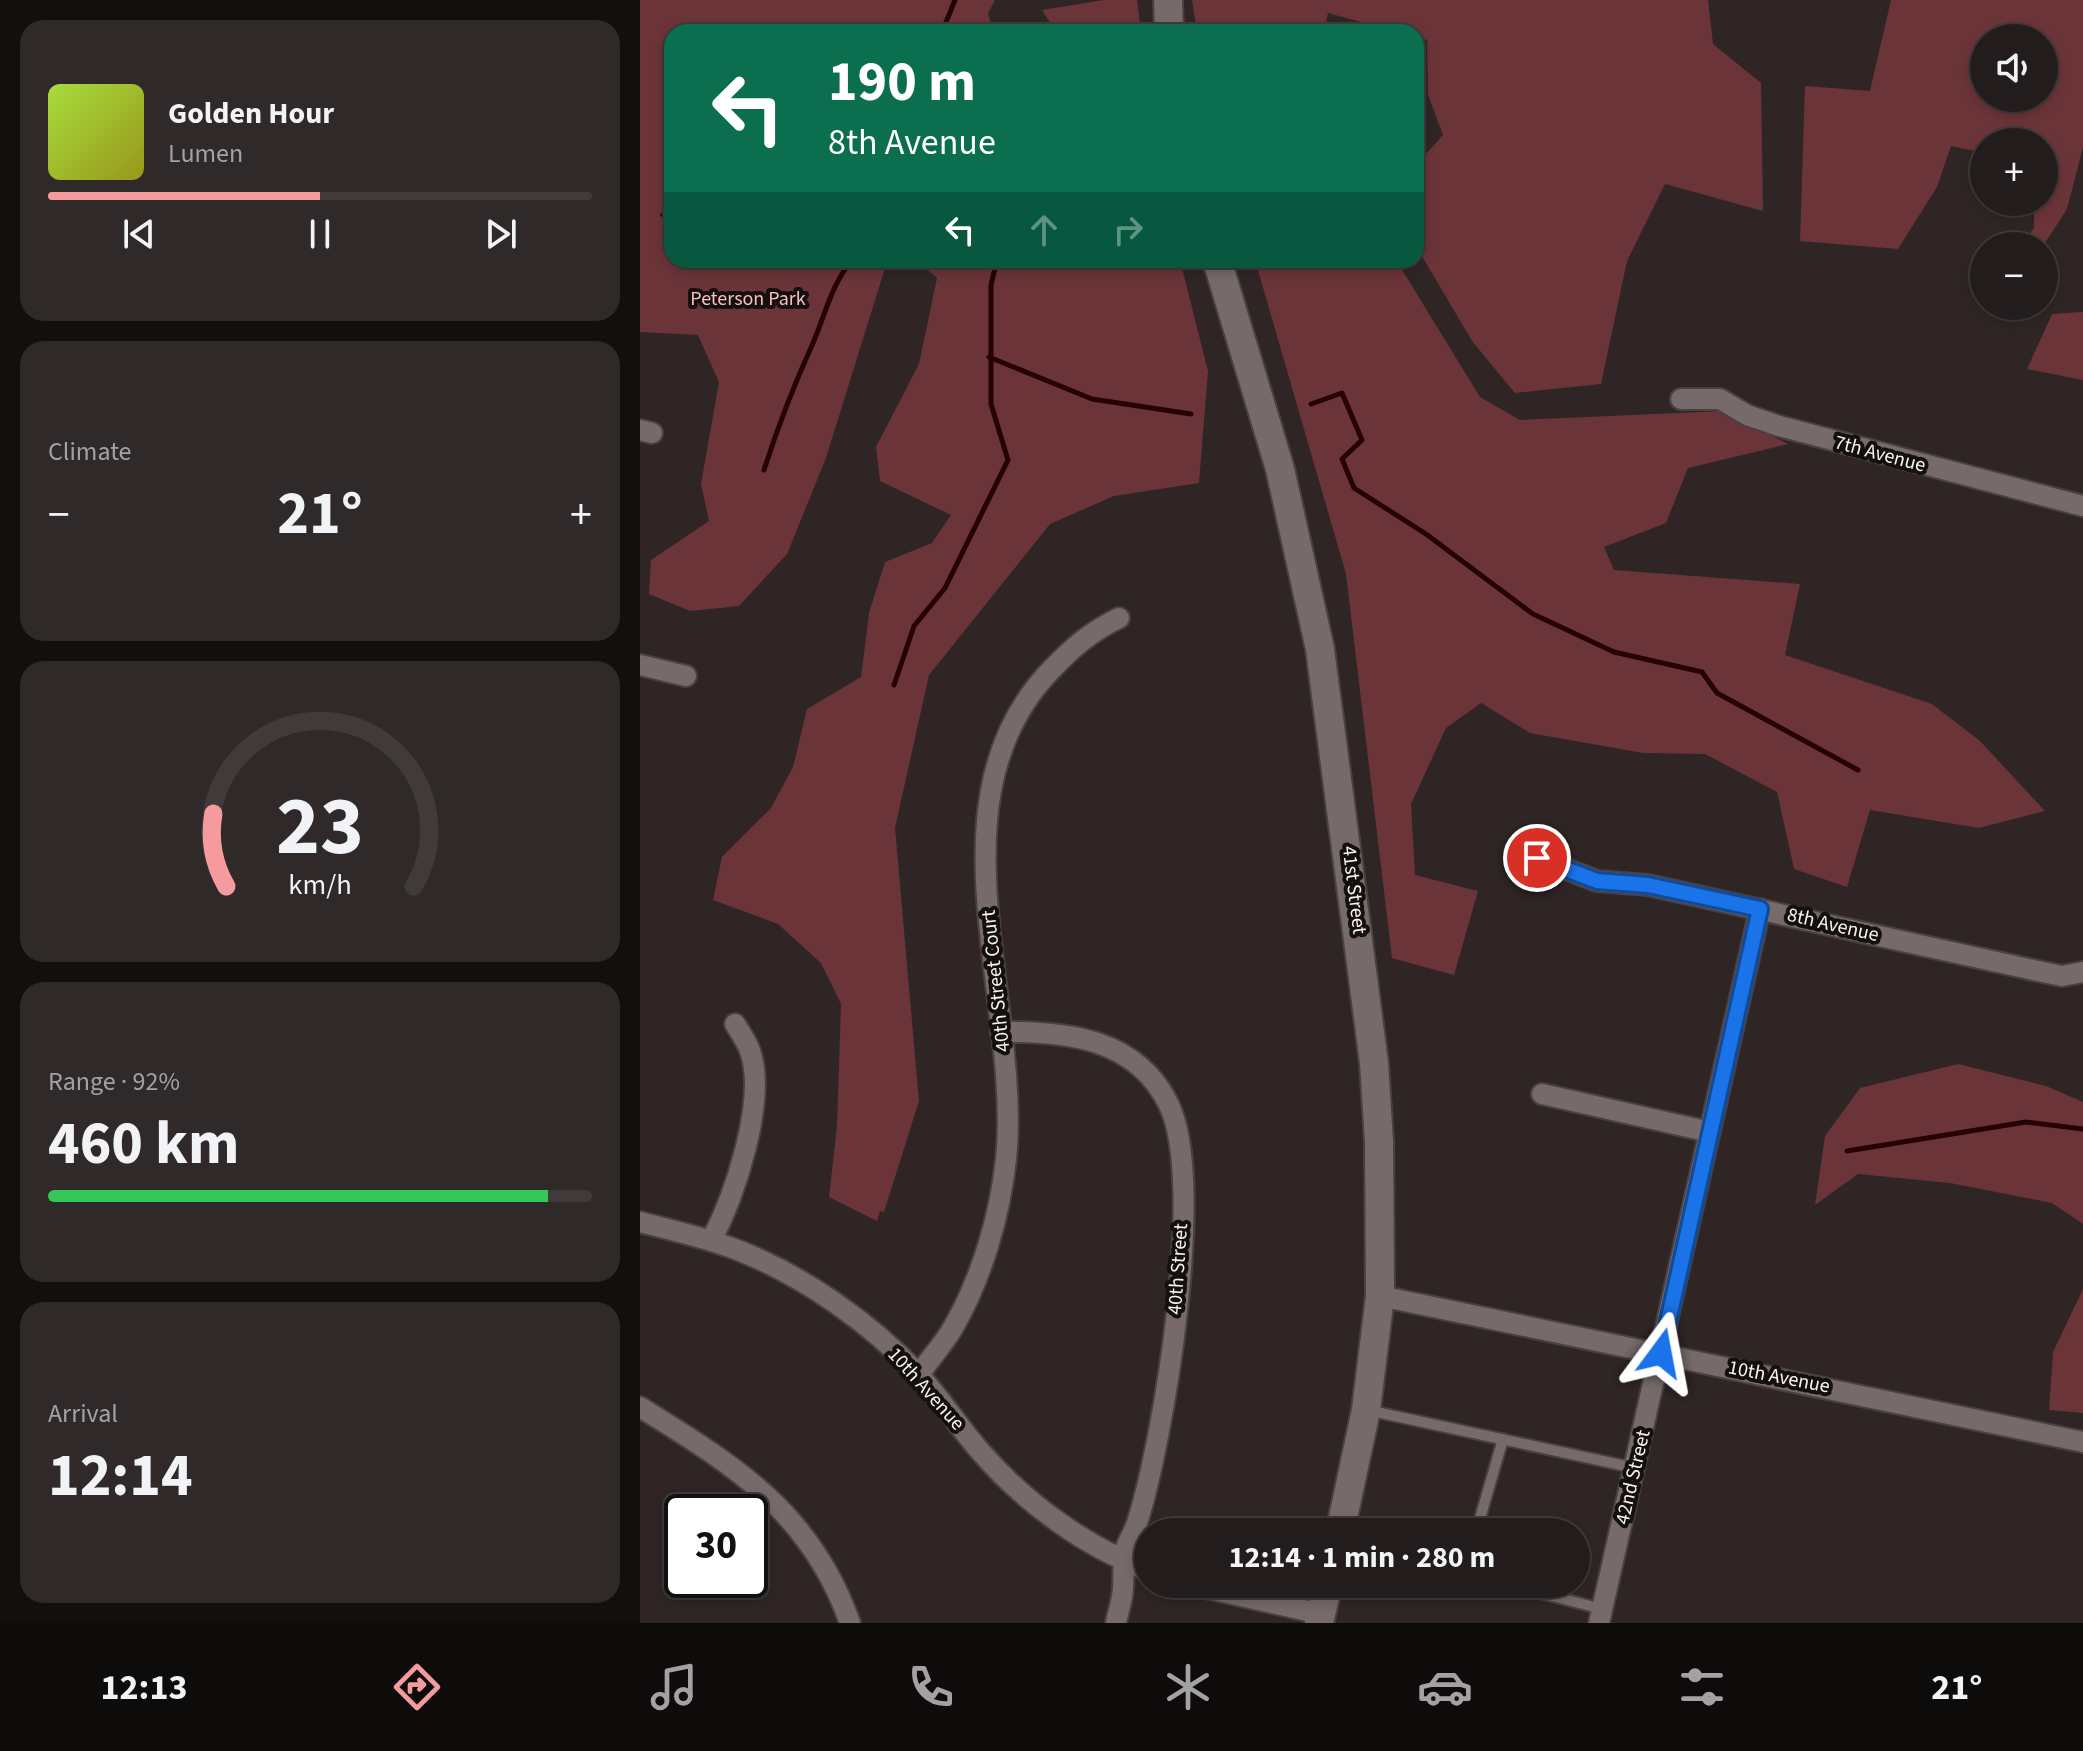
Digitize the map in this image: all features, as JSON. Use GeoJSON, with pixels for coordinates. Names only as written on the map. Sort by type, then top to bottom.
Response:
{"type":"FeatureCollection","features":[{"type":"Feature","properties":{"kind":"street"},"geometry":{"type":"LineString","coordinates":[[1168,0],[1169,24]]}},
{"type":"Feature","properties":{"kind":"street","name":"41st Street"},"geometry":{"type":"LineString","coordinates":[[1219,268],[1280,469],[1330,711],[1374,1063],[1379,1156],[1380,1296],[1366,1410],[1343,1518]]}},
{"type":"Feature","properties":{"kind":"street","name":"7th Avenue"},"geometry":{"type":"LineString","coordinates":[[1681,399],[1720,399],[1747,415],[1793,430],[2083,506]]}},
{"type":"Feature","properties":{"kind":"street","name":"40th Street Court"},"geometry":{"type":"LineString","coordinates":[[919,1375],[943,1344],[966,1305],[995,1218],[1007,1135],[986,844],[1003,742],[1039,682],[1090,632],[1119,618]]}},
{"type":"Feature","properties":{"kind":"street"},"geometry":{"type":"LineString","coordinates":[[640,665],[686,676]]}},
{"type":"Feature","properties":{"kind":"street","name":"8th Avenue"},"geometry":{"type":"LineString","coordinates":[[1537,858],[1597,881],[1648,885],[2062,976],[2083,972]]}},
{"type":"Feature","properties":{"kind":"street","name":"42nd Street"},"geometry":{"type":"LineString","coordinates":[[1600,1616],[1760,909]]}},
{"type":"Feature","properties":{"kind":"street"},"geometry":{"type":"LineString","coordinates":[[711,1240],[739,1181],[748,1137],[753,1085],[751,1052],[735,1024]]}},
{"type":"Feature","properties":{"kind":"street","name":"40th Street"},"geometry":{"type":"LineString","coordinates":[[1001,1032],[1076,1035],[1103,1043],[1131,1061],[1157,1088],[1168,1102],[1179,1139],[1183,1211],[1172,1355],[1157,1442],[1124,1561],[1123,1592],[1116,1623]]}},
{"type":"Feature","properties":{"kind":"street"},"geometry":{"type":"LineString","coordinates":[[1542,1094],[1710,1132]]}},
{"type":"Feature","properties":{"kind":"street","name":"10th Avenue"},"geometry":{"type":"LineString","coordinates":[[640,1222],[711,1240],[769,1264],[806,1285],[857,1321],[919,1375],[1001,1474],[1067,1527],[1134,1565]]}},
{"type":"Feature","properties":{"kind":"street","name":"10th Avenue"},"geometry":{"type":"LineString","coordinates":[[1380,1296],[2083,1442]]}},
{"type":"Feature","properties":{"kind":"street"},"geometry":{"type":"LineString","coordinates":[[640,1407],[732,1464],[767,1493],[818,1556],[841,1598],[850,1623]]}},
{"type":"Feature","properties":{"kind":"street"},"geometry":{"type":"LineString","coordinates":[[1241,1598],[1320,1619],[1325,1598]]}},
{"type":"Feature","properties":{"kind":"lane"},"geometry":{"type":"LineString","coordinates":[[1366,1410],[1635,1468]]}},
{"type":"Feature","properties":{"kind":"lane"},"geometry":{"type":"LineString","coordinates":[[1480,1518],[1503,1439]]}},
{"type":"Feature","properties":{"kind":"lane"},"geometry":{"type":"LineString","coordinates":[[1547,1598],[1600,1616]]}},
{"type":"Feature","properties":{"kind":"green space","name":"Peterson Park"},"geometry":{"type":"Polygon","coordinates":[[[640,0],[995,0],[988,13],[991,24],[664,24],[664,268],[885,268],[826,458],[787,554],[739,606],[690,611],[649,594],[651,560],[709,521],[701,484],[719,382],[698,335],[640,332],[640,0]]]}},
{"type":"Feature","properties":{"kind":"green space"},"geometry":{"type":"Polygon","coordinates":[[[1104,0],[1137,0],[1140,24],[1051,24],[1042,10],[1104,0]]]}},
{"type":"Feature","properties":{"kind":"green space"},"geometry":{"type":"Polygon","coordinates":[[[1192,0],[1708,0],[1713,44],[1761,83],[1763,211],[1665,184],[1627,261],[1601,384],[1515,393],[1472,341],[1424,260],[1424,156],[1443,135],[1428,95],[1424,24],[1369,24],[1328,13],[1326,24],[1196,24],[1192,0]]]}},
{"type":"Feature","properties":{"kind":"green space"},"geometry":{"type":"Polygon","coordinates":[[[1891,0],[2083,0],[2083,147],[2067,209],[2052,232],[2031,232],[2034,216],[2058,216],[2058,128],[1970,128],[1970,150],[1951,146],[1937,187],[1898,249],[1800,241],[1805,86],[1870,91],[1891,0]]]}},
{"type":"Feature","properties":{"kind":"green space"},"geometry":{"type":"Polygon","coordinates":[[[925,268],[1182,268],[1208,371],[1199,483],[1114,496],[1050,524],[929,675],[895,828],[919,1101],[884,1212],[880,1211],[877,1221],[829,1197],[837,1126],[841,1004],[821,963],[778,924],[713,900],[722,857],[771,808],[793,767],[807,709],[861,677],[869,613],[885,562],[932,543],[951,515],[880,481],[876,447],[919,364],[937,278],[925,268]]]}},
{"type":"Feature","properties":{"kind":"green space"},"geometry":{"type":"Polygon","coordinates":[[[1257,268],[1401,268],[1480,397],[1520,420],[1723,411],[1788,444],[1688,468],[1666,523],[1604,547],[1614,570],[1800,584],[1785,655],[1932,704],[1980,741],[2045,811],[1979,828],[1870,810],[1847,887],[1794,869],[1777,792],[1705,754],[1643,753],[1530,733],[1481,703],[1446,728],[1411,804],[1415,875],[1478,891],[1454,975],[1392,958],[1346,574],[1257,268]]]}},
{"type":"Feature","properties":{"kind":"green space"},"geometry":{"type":"Polygon","coordinates":[[[2083,312],[2083,380],[2027,369],[2049,320],[2058,320],[2058,314],[2083,312]]]}},
{"type":"Feature","properties":{"kind":"green space"},"geometry":{"type":"Polygon","coordinates":[[[1958,1064],[2046,1086],[2083,1102],[2083,1224],[2052,1203],[1950,1183],[1858,1174],[1815,1205],[1825,1136],[1860,1088],[1958,1064]]]}},
{"type":"Feature","properties":{"kind":"green space"},"geometry":{"type":"Polygon","coordinates":[[[2083,1289],[2083,1413],[2049,1410],[2053,1352],[2083,1289]]]}},
{"type":"Feature","properties":{"kind":"waterway"},"geometry":{"type":"LineString","coordinates":[[945,24],[955,0]]}},
{"type":"Feature","properties":{"kind":"waterway"},"geometry":{"type":"LineString","coordinates":[[764,470],[830,300],[847,268]]}},
{"type":"Feature","properties":{"kind":"waterway"},"geometry":{"type":"LineString","coordinates":[[894,685],[914,626],[945,588],[1008,460],[991,404],[991,285],[995,268]]}},
{"type":"Feature","properties":{"kind":"waterway"},"geometry":{"type":"LineString","coordinates":[[989,357],[1092,399],[1191,414]]}},
{"type":"Feature","properties":{"kind":"waterway"},"geometry":{"type":"LineString","coordinates":[[1311,404],[1342,393],[1362,440],[1342,459],[1354,488],[1426,534],[1533,614],[1614,652],[1702,672],[1717,693],[1858,770]]}},
{"type":"Feature","properties":{"kind":"waterway"},"geometry":{"type":"LineString","coordinates":[[1847,1151],[2026,1122],[2083,1129]]}},
{"type":"Feature","properties":{"kind":"route"},"geometry":{"type":"LineString","coordinates":[[1537,858],[1597,881],[1648,885],[1760,909],[1661,1353]]}}]}
